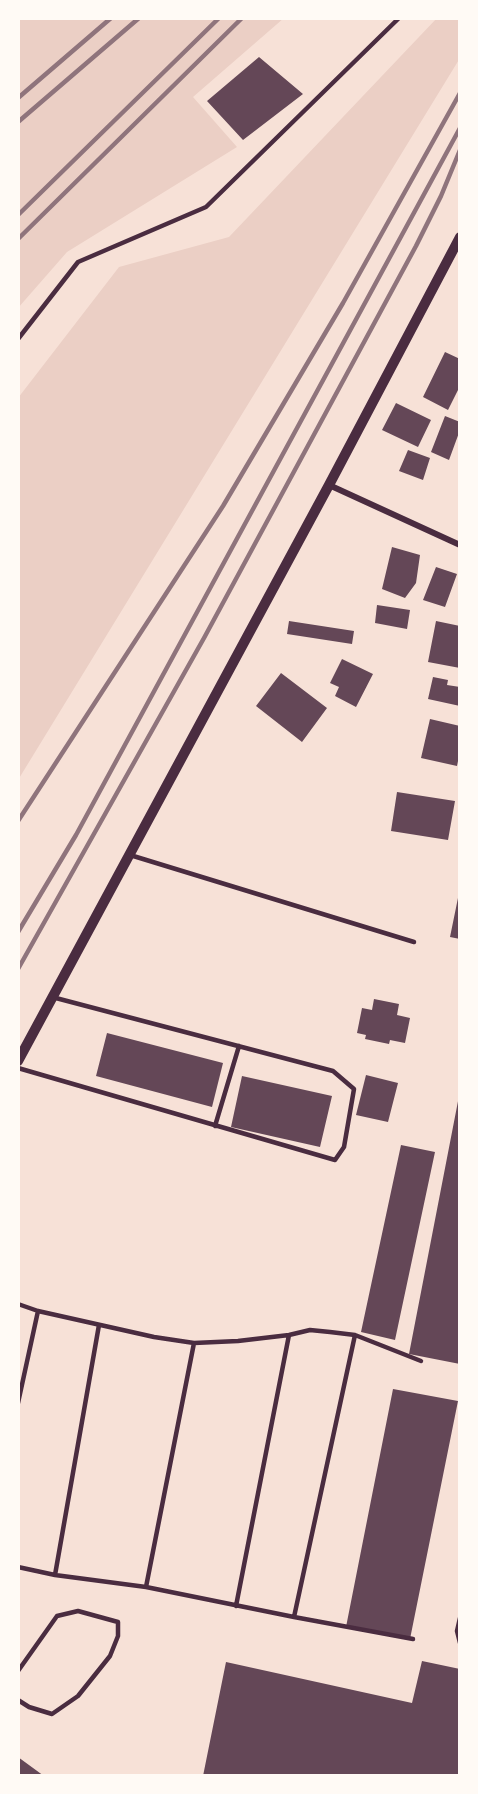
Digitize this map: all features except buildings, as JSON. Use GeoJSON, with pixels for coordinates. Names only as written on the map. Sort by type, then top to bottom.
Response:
{"type":"FeatureCollection","features":[{"type":"Feature","properties":{"kind":"street"},"geometry":{"type":"LineString","coordinates":[[18,1061],[460,237]]}},
{"type":"Feature","properties":{"kind":"street"},"geometry":{"type":"LineString","coordinates":[[329,485],[460,545]]}},
{"type":"Feature","properties":{"kind":"lane"},"geometry":{"type":"LineString","coordinates":[[18,339],[78,262],[206,207],[399,18]]}},
{"type":"Feature","properties":{"kind":"lane"},"geometry":{"type":"LineString","coordinates":[[130,855],[414,942]]}},
{"type":"Feature","properties":{"kind":"lane"},"geometry":{"type":"LineString","coordinates":[[18,1068],[335,1160],[344,1147],[354,1089],[333,1071],[52,997]]}},
{"type":"Feature","properties":{"kind":"lane"},"geometry":{"type":"LineString","coordinates":[[215,1126],[239,1046]]}},
{"type":"Feature","properties":{"kind":"lane"},"geometry":{"type":"LineString","coordinates":[[18,1304],[99,1325],[194,1343],[238,1341],[310,1330],[355,1335],[422,1360]]}},
{"type":"Feature","properties":{"kind":"lane"},"geometry":{"type":"LineString","coordinates":[[18,1403],[38,1311]]}},
{"type":"Feature","properties":{"kind":"lane"},"geometry":{"type":"LineString","coordinates":[[55,1575],[99,1325]]}},
{"type":"Feature","properties":{"kind":"lane"},"geometry":{"type":"LineString","coordinates":[[236,1606],[289,1335]]}},
{"type":"Feature","properties":{"kind":"lane"},"geometry":{"type":"LineString","coordinates":[[294,1617],[355,1335]]}},
{"type":"Feature","properties":{"kind":"lane"},"geometry":{"type":"LineString","coordinates":[[146,1587],[194,1343]]}},
{"type":"Feature","properties":{"kind":"lane"},"geometry":{"type":"LineString","coordinates":[[18,1567],[55,1575],[146,1587],[413,1639]]}},
{"type":"Feature","properties":{"kind":"lane"},"geometry":{"type":"LineString","coordinates":[[18,1671],[57,1616],[78,1611],[118,1622],[118,1636],[110,1656],[78,1696],[52,1714],[29,1707],[18,1700]]}},
{"type":"Feature","properties":{"kind":"lane"},"geometry":{"type":"LineString","coordinates":[[460,1618],[458,1630],[460,1643]]}},
{"type":"Feature","properties":{"kind":"shaded area"},"geometry":{"type":"Polygon","coordinates":[[[18,18],[284,18],[193,97],[237,147],[67,252],[18,308],[18,18]]]}},
{"type":"Feature","properties":{"kind":"shaded area"},"geometry":{"type":"Polygon","coordinates":[[[437,18],[460,18],[460,58],[18,780],[18,398],[119,267],[229,237],[437,18]]]}},
{"type":"Feature","properties":{"kind":"railway"},"geometry":{"type":"LineString","coordinates":[[18,98],[111,18]]}},
{"type":"Feature","properties":{"kind":"railway"},"geometry":{"type":"LineString","coordinates":[[18,122],[139,18]]}},
{"type":"Feature","properties":{"kind":"railway"},"geometry":{"type":"LineString","coordinates":[[18,215],[219,18]]}},
{"type":"Feature","properties":{"kind":"railway"},"geometry":{"type":"LineString","coordinates":[[18,239],[242,18]]}},
{"type":"Feature","properties":{"kind":"railway"},"geometry":{"type":"LineString","coordinates":[[18,821],[223,506],[343,303],[460,93]]}},
{"type":"Feature","properties":{"kind":"railway"},"geometry":{"type":"LineString","coordinates":[[18,932],[76,835],[460,128]]}},
{"type":"Feature","properties":{"kind":"railway"},"geometry":{"type":"LineString","coordinates":[[18,969],[204,638],[416,246],[441,196],[460,150]]}}]}
